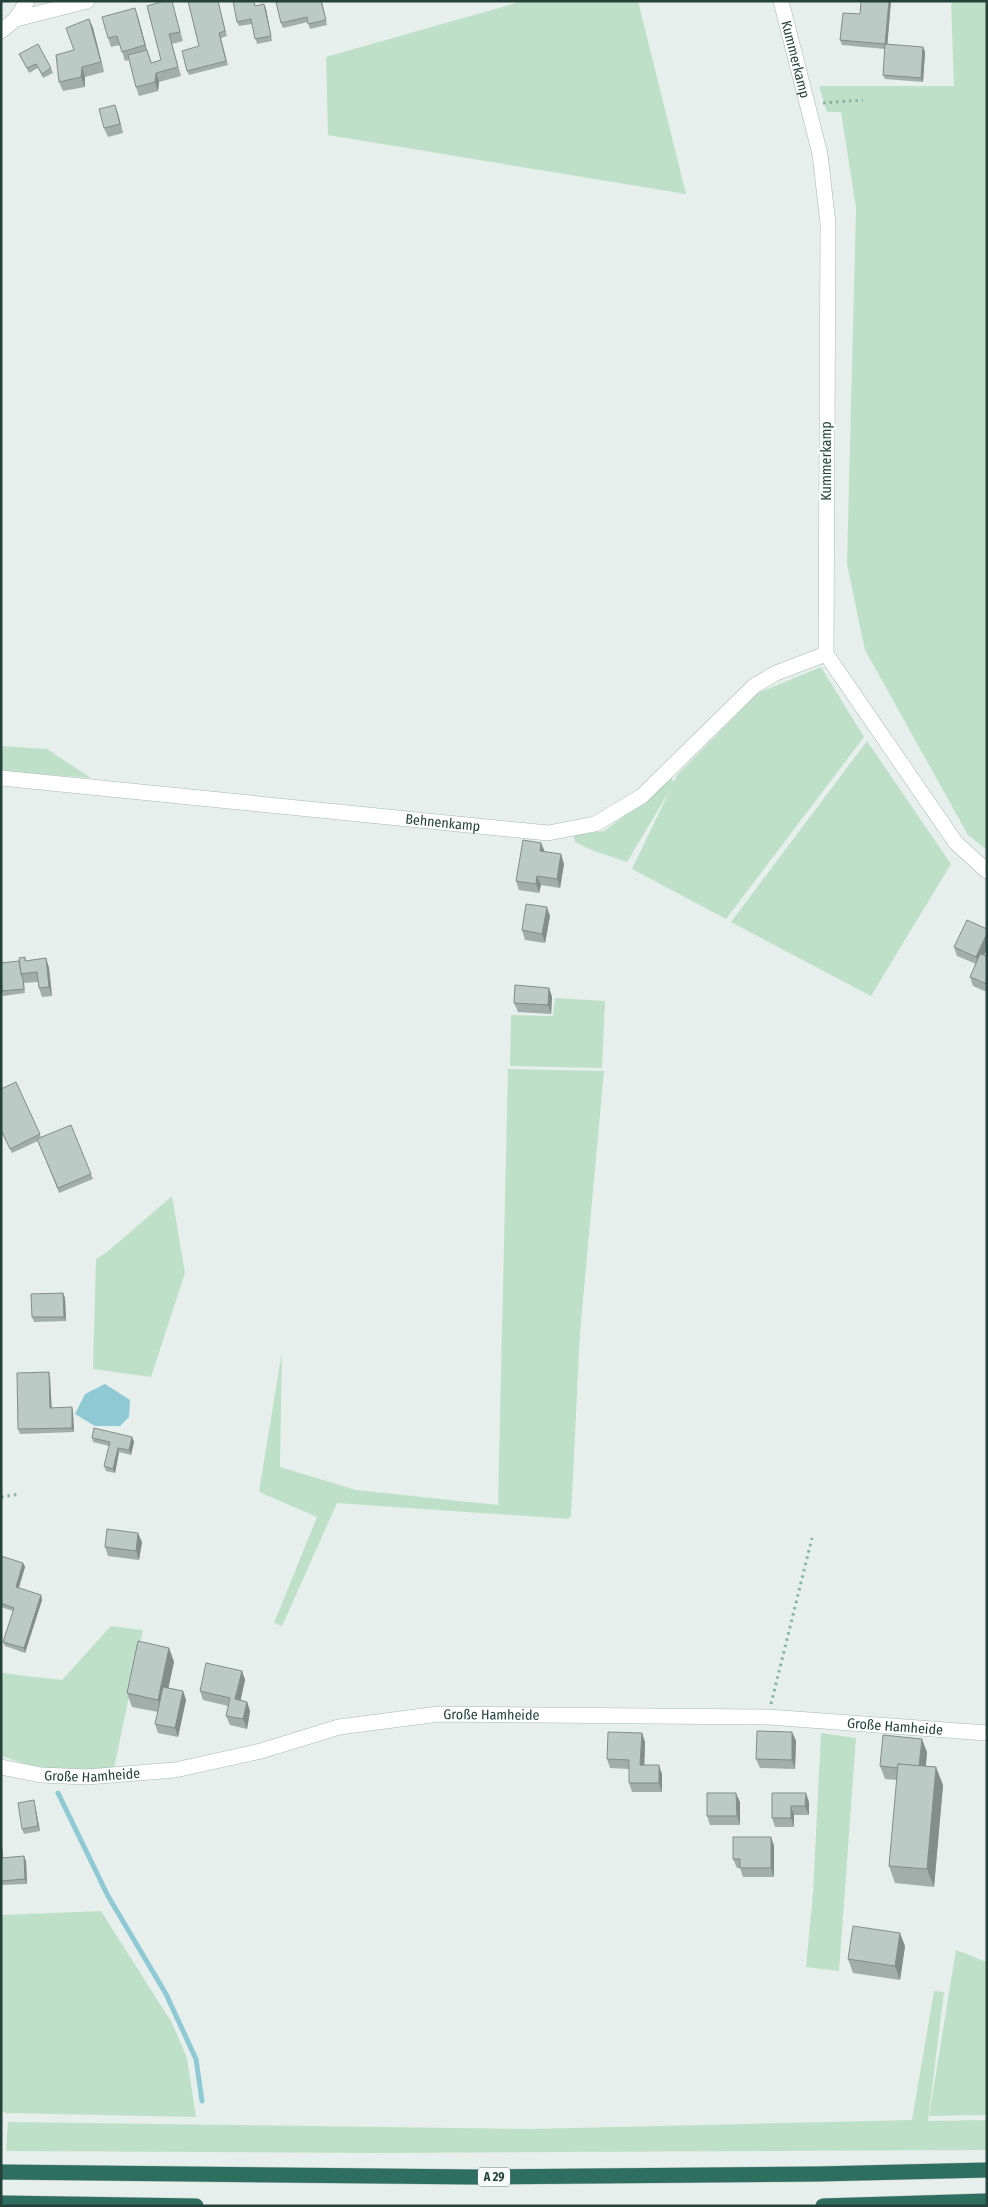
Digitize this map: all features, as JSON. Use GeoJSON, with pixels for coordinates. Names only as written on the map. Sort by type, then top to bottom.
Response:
{"type":"FeatureCollection","features":[{"type":"Feature","properties":{"kind":"highway","name":"A 29"},"geometry":{"type":"LineString","coordinates":[[1,2172],[486,2177],[818,2174],[987,2170]]}},
{"type":"Feature","properties":{"kind":"highway"},"geometry":{"type":"LineString","coordinates":[[823,2206],[987,2201]]}},
{"type":"Feature","properties":{"kind":"highway"},"geometry":{"type":"LineString","coordinates":[[1,2204],[196,2206]]}},
{"type":"Feature","properties":{"kind":"street"},"geometry":{"type":"LineString","coordinates":[[1,30],[16,19],[28,1]]}},
{"type":"Feature","properties":{"kind":"street"},"geometry":{"type":"LineString","coordinates":[[16,19],[87,1]]}},
{"type":"Feature","properties":{"kind":"street","name":"Kummerkamp"},"geometry":{"type":"LineString","coordinates":[[781,1],[820,154],[828,224],[826,654]]}},
{"type":"Feature","properties":{"kind":"street"},"geometry":{"type":"LineString","coordinates":[[826,654],[956,843],[987,871]]}},
{"type":"Feature","properties":{"kind":"street","name":"Behnenkamp"},"geometry":{"type":"LineString","coordinates":[[1,778],[548,833],[595,824],[642,796],[754,686],[776,672],[826,654]]}},
{"type":"Feature","properties":{"kind":"street","name":"Große Hamheide"},"geometry":{"type":"LineString","coordinates":[[1,1767],[42,1775],[87,1777],[175,1770],[261,1751],[339,1727],[439,1714],[768,1717],[987,1733]]}},
{"type":"Feature","properties":{"kind":"path"},"geometry":{"type":"LineString","coordinates":[[807,104],[863,100]]}},
{"type":"Feature","properties":{"kind":"path"},"geometry":{"type":"LineString","coordinates":[[1,1497],[20,1494]]}},
{"type":"Feature","properties":{"kind":"path"},"geometry":{"type":"LineString","coordinates":[[768,1717],[812,1538]]}},
{"type":"Feature","properties":{"kind":"green space"},"geometry":{"type":"Polygon","coordinates":[[[523,1],[638,1],[686,194],[328,135],[326,57],[523,1]]]}},
{"type":"Feature","properties":{"kind":"green space"},"geometry":{"type":"Polygon","coordinates":[[[951,1],[987,1],[987,850],[968,835],[865,650],[847,564],[856,208],[841,112],[827,112],[819,86],[954,86],[951,1]]]}},
{"type":"Feature","properties":{"kind":"green space"},"geometry":{"type":"Polygon","coordinates":[[[821,667],[864,737],[726,919],[632,869],[670,790],[627,862],[594,851],[575,842],[573,835],[604,831],[643,802],[669,775],[674,782],[678,774],[758,693],[821,667]]]}},
{"type":"Feature","properties":{"kind":"green space"},"geometry":{"type":"Polygon","coordinates":[[[867,741],[951,864],[871,996],[731,922],[867,741]]]}},
{"type":"Feature","properties":{"kind":"green space"},"geometry":{"type":"Polygon","coordinates":[[[1,746],[47,749],[91,778],[1,771],[1,746]]]}},
{"type":"Feature","properties":{"kind":"green space"},"geometry":{"type":"Polygon","coordinates":[[[555,998],[605,1001],[602,1068],[510,1066],[511,1015],[553,1016],[555,998]]]}},
{"type":"Feature","properties":{"kind":"green space"},"geometry":{"type":"Polygon","coordinates":[[[508,1069],[604,1071],[580,1333],[571,1516],[568,1519],[337,1503],[282,1626],[274,1623],[317,1517],[259,1492],[282,1351],[280,1467],[356,1490],[498,1505],[508,1069]]]}},
{"type":"Feature","properties":{"kind":"green space"},"geometry":{"type":"Polygon","coordinates":[[[172,1196],[185,1273],[151,1377],[93,1369],[96,1259],[106,1253],[172,1196]]]}},
{"type":"Feature","properties":{"kind":"green space"},"geometry":{"type":"Polygon","coordinates":[[[111,1626],[143,1630],[114,1768],[48,1771],[1,1756],[1,1673],[62,1680],[111,1626]]]}},
{"type":"Feature","properties":{"kind":"green space"},"geometry":{"type":"Polygon","coordinates":[[[821,1733],[856,1738],[839,1971],[806,1967],[813,1893],[821,1733]]]}},
{"type":"Feature","properties":{"kind":"green space"},"geometry":{"type":"Polygon","coordinates":[[[101,1911],[172,2023],[187,2058],[196,2117],[6,2113],[1,2111],[1,1915],[101,1911]]]}},
{"type":"Feature","properties":{"kind":"green space"},"geometry":{"type":"Polygon","coordinates":[[[956,1950],[987,1962],[987,2115],[929,2116],[956,1950]]]}},
{"type":"Feature","properties":{"kind":"green space"},"geometry":{"type":"Polygon","coordinates":[[[934,1991],[944,1992],[928,2121],[987,2120],[987,2150],[375,2153],[6,2151],[8,2122],[530,2129],[912,2120],[934,1991]]]}},
{"type":"Feature","properties":{"kind":"water"},"geometry":{"type":"Polygon","coordinates":[[[105,1384],[130,1400],[129,1417],[120,1426],[95,1426],[75,1414],[85,1394],[105,1384]]]}},
{"type":"Feature","properties":{"kind":"building"},"geometry":{"type":"Polygon","coordinates":[[[164,1],[172,1],[180,32],[169,34],[178,67],[156,73],[155,82],[136,87],[128,55],[147,50],[151,63],[161,60],[147,6],[164,1]]]}},
{"type":"Feature","properties":{"kind":"building"},"geometry":{"type":"Polygon","coordinates":[[[188,1],[218,1],[225,31],[219,33],[226,61],[187,71],[182,51],[199,46],[188,1]]]}},
{"type":"Feature","properties":{"kind":"building"},"geometry":{"type":"Polygon","coordinates":[[[233,1],[254,1],[255,6],[264,4],[271,36],[255,39],[251,19],[237,22],[233,1]]]}},
{"type":"Feature","properties":{"kind":"building"},"geometry":{"type":"Polygon","coordinates":[[[321,1],[326,20],[308,24],[307,17],[281,23],[276,2],[321,1]]]}},
{"type":"Feature","properties":{"kind":"building"},"geometry":{"type":"Polygon","coordinates":[[[861,1],[889,1],[885,44],[840,40],[843,13],[860,14],[861,1]]]}},
{"type":"Feature","properties":{"kind":"building"},"geometry":{"type":"Polygon","coordinates":[[[135,8],[145,45],[122,52],[117,36],[108,38],[102,17],[135,8]]]}},
{"type":"Feature","properties":{"kind":"building"},"geometry":{"type":"Polygon","coordinates":[[[89,19],[101,62],[82,67],[81,77],[59,82],[56,55],[74,50],[66,28],[89,19]]]}},
{"type":"Feature","properties":{"kind":"building"},"geometry":{"type":"Polygon","coordinates":[[[38,44],[51,68],[42,74],[36,64],[27,68],[19,54],[38,44]]]}},
{"type":"Feature","properties":{"kind":"building"},"geometry":{"type":"Polygon","coordinates":[[[885,44],[923,47],[921,78],[883,75],[885,44]]]}},
{"type":"Feature","properties":{"kind":"building"},"geometry":{"type":"Polygon","coordinates":[[[115,105],[120,124],[104,128],[99,109],[115,105]]]}},
{"type":"Feature","properties":{"kind":"building"},"geometry":{"type":"Polygon","coordinates":[[[523,840],[541,843],[540,851],[561,854],[557,879],[537,876],[536,884],[516,881],[523,840]]]}},
{"type":"Feature","properties":{"kind":"building"},"geometry":{"type":"Polygon","coordinates":[[[526,904],[547,907],[542,934],[522,930],[526,904]]]}},
{"type":"Feature","properties":{"kind":"building"},"geometry":{"type":"Polygon","coordinates":[[[967,920],[987,929],[976,957],[954,947],[967,920]]]}},
{"type":"Feature","properties":{"kind":"building"},"geometry":{"type":"Polygon","coordinates":[[[980,954],[987,956],[987,984],[970,977],[980,954]]]}},
{"type":"Feature","properties":{"kind":"building"},"geometry":{"type":"Polygon","coordinates":[[[25,957],[25,961],[46,958],[49,987],[39,988],[37,972],[21,974],[19,958],[25,957]]]}},
{"type":"Feature","properties":{"kind":"building"},"geometry":{"type":"Polygon","coordinates":[[[19,961],[24,989],[2,991],[1,963],[19,961]]]}},
{"type":"Feature","properties":{"kind":"building"},"geometry":{"type":"Polygon","coordinates":[[[515,985],[549,988],[548,1005],[514,1003],[515,985]]]}},
{"type":"Feature","properties":{"kind":"building"},"geometry":{"type":"Polygon","coordinates":[[[16,1082],[40,1134],[10,1149],[1,1130],[1,1089],[16,1082]]]}},
{"type":"Feature","properties":{"kind":"building"},"geometry":{"type":"Polygon","coordinates":[[[71,1125],[91,1174],[58,1188],[37,1139],[71,1125]]]}},
{"type":"Feature","properties":{"kind":"building"},"geometry":{"type":"Polygon","coordinates":[[[63,1293],[64,1317],[32,1317],[31,1294],[63,1293]]]}},
{"type":"Feature","properties":{"kind":"building"},"geometry":{"type":"Polygon","coordinates":[[[49,1372],[50,1408],[72,1407],[72,1428],[18,1429],[17,1373],[49,1372]]]}},
{"type":"Feature","properties":{"kind":"building"},"geometry":{"type":"Polygon","coordinates":[[[94,1428],[132,1437],[129,1450],[118,1448],[113,1469],[104,1466],[110,1442],[92,1438],[94,1428]]]}},
{"type":"Feature","properties":{"kind":"building"},"geometry":{"type":"Polygon","coordinates":[[[107,1529],[138,1533],[136,1551],[105,1547],[107,1529]]]}},
{"type":"Feature","properties":{"kind":"building"},"geometry":{"type":"Polygon","coordinates":[[[1,1556],[23,1563],[16,1587],[41,1595],[24,1648],[3,1642],[14,1608],[1,1603],[1,1556]]]}},
{"type":"Feature","properties":{"kind":"building"},"geometry":{"type":"Polygon","coordinates":[[[138,1641],[169,1648],[158,1700],[127,1693],[138,1641]]]}},
{"type":"Feature","properties":{"kind":"building"},"geometry":{"type":"Polygon","coordinates":[[[206,1663],[242,1671],[235,1699],[247,1702],[243,1719],[226,1716],[230,1698],[200,1691],[206,1663]]]}},
{"type":"Feature","properties":{"kind":"building"},"geometry":{"type":"Polygon","coordinates":[[[163,1687],[183,1691],[175,1728],[155,1724],[163,1687]]]}},
{"type":"Feature","properties":{"kind":"building"},"geometry":{"type":"Polygon","coordinates":[[[757,1731],[792,1732],[792,1760],[756,1759],[757,1731]]]}},
{"type":"Feature","properties":{"kind":"building"},"geometry":{"type":"Polygon","coordinates":[[[608,1732],[642,1733],[640,1765],[659,1765],[659,1783],[629,1783],[629,1760],[607,1759],[608,1732]]]}},
{"type":"Feature","properties":{"kind":"building"},"geometry":{"type":"Polygon","coordinates":[[[883,1735],[922,1739],[919,1766],[898,1764],[898,1768],[880,1766],[883,1735]]]}},
{"type":"Feature","properties":{"kind":"building"},"geometry":{"type":"Polygon","coordinates":[[[898,1764],[936,1767],[927,1869],[889,1866],[898,1764]]]}},
{"type":"Feature","properties":{"kind":"building"},"geometry":{"type":"Polygon","coordinates":[[[707,1793],[736,1793],[737,1816],[707,1816],[707,1793]]]}},
{"type":"Feature","properties":{"kind":"building"},"geometry":{"type":"Polygon","coordinates":[[[772,1793],[806,1793],[805,1806],[791,1806],[791,1818],[772,1818],[772,1793]]]}},
{"type":"Feature","properties":{"kind":"building"},"geometry":{"type":"Polygon","coordinates":[[[34,1800],[38,1826],[22,1829],[18,1803],[34,1800]]]}},
{"type":"Feature","properties":{"kind":"building"},"geometry":{"type":"Polygon","coordinates":[[[733,1837],[771,1837],[771,1868],[740,1868],[740,1859],[733,1859],[733,1837]]]}},
{"type":"Feature","properties":{"kind":"building"},"geometry":{"type":"Polygon","coordinates":[[[24,1856],[25,1879],[1,1881],[1,1858],[24,1856]]]}},
{"type":"Feature","properties":{"kind":"building"},"geometry":{"type":"Polygon","coordinates":[[[853,1926],[900,1933],[895,1966],[848,1959],[853,1926]]]}},
{"type":"Feature","properties":{"kind":"waterway"},"geometry":{"type":"LineString","coordinates":[[58,1793],[108,1896],[166,1994],[196,2059],[202,2101]]}}]}
